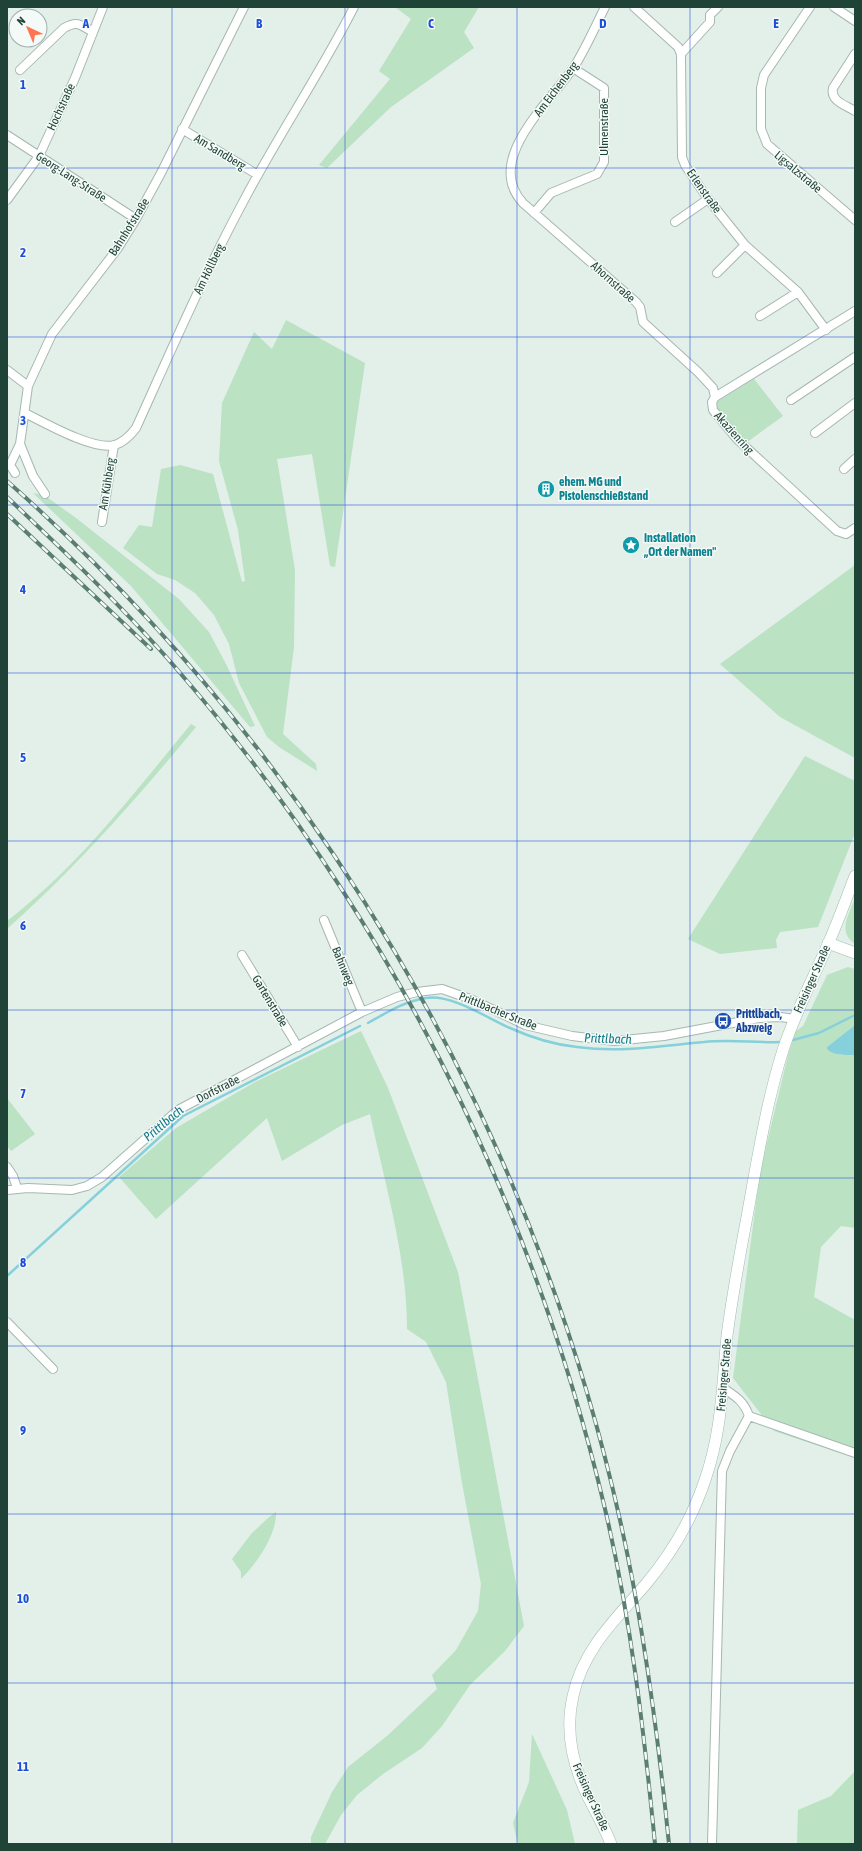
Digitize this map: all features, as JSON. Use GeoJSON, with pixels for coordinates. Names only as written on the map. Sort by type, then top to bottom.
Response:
{"type":"FeatureCollection","features":[{"type":"Feature","properties":{"kind":"main road","name":"Freisinger Straße"},"geometry":{"type":"LineString","coordinates":[[611,1844],[587,1794],[574,1761],[570,1732],[570,1714],[573,1696],[582,1668],[600,1636],[647,1584],[678,1540],[692,1514],[716,1444],[728,1334],[743,1240],[771,1096],[784,1047],[794,1019],[828,943],[855,876]]}},
{"type":"Feature","properties":{"kind":"main road"},"geometry":{"type":"LineString","coordinates":[[828,943],[855,953]]}},
{"type":"Feature","properties":{"kind":"street","name":"Hochstraße"},"geometry":{"type":"LineString","coordinates":[[7,200],[39,156],[74,78],[103,7]]}},
{"type":"Feature","properties":{"kind":"street","name":"Bahnhofstraße"},"geometry":{"type":"LineString","coordinates":[[15,473],[10,465],[20,444],[28,386],[52,334],[118,248],[136,219],[161,173],[244,7]]}},
{"type":"Feature","properties":{"kind":"street","name":"Am Höllberg"},"geometry":{"type":"LineString","coordinates":[[114,446],[129,438],[136,428],[214,258],[258,175],[334,46],[354,7]]}},
{"type":"Feature","properties":{"kind":"street","name":"Am Eichenberg"},"geometry":{"type":"LineString","coordinates":[[510,170],[514,150],[535,116],[573,68],[584,50],[605,7]]}},
{"type":"Feature","properties":{"kind":"street"},"geometry":{"type":"LineString","coordinates":[[634,7],[678,47],[681,54],[710,22],[710,15],[718,7]]}},
{"type":"Feature","properties":{"kind":"street","name":"Ligsalzstraße"},"geometry":{"type":"LineString","coordinates":[[810,7],[764,75],[761,88],[761,129],[770,149],[855,220]]}},
{"type":"Feature","properties":{"kind":"street"},"geometry":{"type":"LineString","coordinates":[[834,7],[855,21]]}},
{"type":"Feature","properties":{"kind":"street"},"geometry":{"type":"LineString","coordinates":[[20,70],[64,28],[76,23],[93,32]]}},
{"type":"Feature","properties":{"kind":"street","name":"Erlenstraße"},"geometry":{"type":"LineString","coordinates":[[681,54],[682,157],[685,165],[708,199],[745,245],[798,292],[826,330]]}},
{"type":"Feature","properties":{"kind":"street"},"geometry":{"type":"LineString","coordinates":[[855,54],[833,88],[832,94],[833,98],[855,111]]}},
{"type":"Feature","properties":{"kind":"street","name":"Ulmenstraße"},"geometry":{"type":"LineString","coordinates":[[534,213],[551,193],[597,174],[604,162],[604,88],[573,68]]}},
{"type":"Feature","properties":{"kind":"street","name":"Am Sandberg"},"geometry":{"type":"LineString","coordinates":[[182,129],[258,175]]}},
{"type":"Feature","properties":{"kind":"street","name":"Georg-Lang-Straße"},"geometry":{"type":"LineString","coordinates":[[7,135],[136,219]]}},
{"type":"Feature","properties":{"kind":"street","name":"Ahornstraße"},"geometry":{"type":"LineString","coordinates":[[510,170],[511,185],[516,195],[534,213],[636,302],[640,307],[643,322],[698,372],[713,388],[715,397]]}},
{"type":"Feature","properties":{"kind":"street"},"geometry":{"type":"LineString","coordinates":[[675,222],[708,199]]}},
{"type":"Feature","properties":{"kind":"street"},"geometry":{"type":"LineString","coordinates":[[718,272],[745,245]]}},
{"type":"Feature","properties":{"kind":"street"},"geometry":{"type":"LineString","coordinates":[[760,316],[798,292]]}},
{"type":"Feature","properties":{"kind":"street","name":"Akazienring"},"geometry":{"type":"LineString","coordinates":[[855,311],[715,397],[712,402],[713,410],[741,443],[836,531],[846,534],[855,528]]}},
{"type":"Feature","properties":{"kind":"street"},"geometry":{"type":"LineString","coordinates":[[791,400],[855,357]]}},
{"type":"Feature","properties":{"kind":"street"},"geometry":{"type":"LineString","coordinates":[[7,370],[28,386]]}},
{"type":"Feature","properties":{"kind":"street"},"geometry":{"type":"LineString","coordinates":[[814,433],[855,403]]}},
{"type":"Feature","properties":{"kind":"street"},"geometry":{"type":"LineString","coordinates":[[25,413],[81,440],[114,446]]}},
{"type":"Feature","properties":{"kind":"street"},"geometry":{"type":"LineString","coordinates":[[20,444],[33,476],[45,494]]}},
{"type":"Feature","properties":{"kind":"street","name":"Am Kühberg"},"geometry":{"type":"LineString","coordinates":[[102,522],[114,446]]}},
{"type":"Feature","properties":{"kind":"street"},"geometry":{"type":"LineString","coordinates":[[844,469],[855,459]]}},
{"type":"Feature","properties":{"kind":"street","name":"Bahnweg"},"geometry":{"type":"LineString","coordinates":[[324,920],[362,1012]]}},
{"type":"Feature","properties":{"kind":"street","name":"Gartenstraße"},"geometry":{"type":"LineString","coordinates":[[242,955],[298,1047]]}},
{"type":"Feature","properties":{"kind":"street","name":"Prittlbacher Straße"},"geometry":{"type":"LineString","coordinates":[[370,1008],[397,997],[429,989],[442,989],[473,1000],[525,1025],[572,1036],[614,1041],[664,1036],[759,1018],[781,1017],[794,1019]]}},
{"type":"Feature","properties":{"kind":"street","name":"Dorfstraße"},"geometry":{"type":"LineString","coordinates":[[7,1190],[17,1188],[72,1190],[87,1186],[102,1176],[178,1110],[370,1008]]}},
{"type":"Feature","properties":{"kind":"street"},"geometry":{"type":"LineString","coordinates":[[7,1167],[13,1176],[17,1188]]}},
{"type":"Feature","properties":{"kind":"street"},"geometry":{"type":"LineString","coordinates":[[7,1322],[53,1369]]}},
{"type":"Feature","properties":{"kind":"street"},"geometry":{"type":"LineString","coordinates":[[712,1844],[722,1471],[730,1451],[749,1416],[740,1399],[723,1388]]}},
{"type":"Feature","properties":{"kind":"street"},"geometry":{"type":"LineString","coordinates":[[749,1416],[855,1453]]}},
{"type":"Feature","properties":{"kind":"green space"},"geometry":{"type":"Polygon","coordinates":[[[395,7],[479,7],[464,32],[474,48],[391,107],[327,168],[319,165],[390,79],[379,71],[411,19],[395,7]]]}},
{"type":"Feature","properties":{"kind":"green space"},"geometry":{"type":"Polygon","coordinates":[[[286,320],[365,363],[335,567],[330,566],[312,454],[277,459],[295,570],[294,647],[283,734],[316,764],[317,771],[279,747],[267,737],[239,683],[229,644],[214,615],[195,593],[175,580],[157,574],[123,548],[139,525],[152,527],[161,469],[180,465],[213,474],[242,582],[245,581],[238,530],[219,461],[222,403],[254,332],[272,349],[286,320]]]}},
{"type":"Feature","properties":{"kind":"green space"},"geometry":{"type":"Polygon","coordinates":[[[754,379],[783,416],[746,443],[716,409],[716,405],[718,401],[754,379]]]}},
{"type":"Feature","properties":{"kind":"green space"},"geometry":{"type":"Polygon","coordinates":[[[33,493],[44,495],[76,518],[179,599],[209,632],[226,664],[255,726],[250,727],[131,586],[33,493]]]}},
{"type":"Feature","properties":{"kind":"green space"},"geometry":{"type":"Polygon","coordinates":[[[855,565],[855,758],[780,717],[720,664],[855,565]]]}},
{"type":"Feature","properties":{"kind":"green space"},"geometry":{"type":"Polygon","coordinates":[[[191,724],[196,727],[129,806],[82,857],[7,929],[7,921],[58,877],[105,828],[191,724]]]}},
{"type":"Feature","properties":{"kind":"green space"},"geometry":{"type":"Polygon","coordinates":[[[805,756],[855,781],[855,833],[818,927],[780,932],[776,940],[777,948],[720,954],[688,939],[805,756]]]}},
{"type":"Feature","properties":{"kind":"green space"},"geometry":{"type":"Polygon","coordinates":[[[855,898],[855,944],[847,934],[846,922],[855,898]]]}},
{"type":"Feature","properties":{"kind":"green space"},"geometry":{"type":"Polygon","coordinates":[[[848,967],[855,969],[855,1025],[827,1047],[840,1055],[855,1055],[855,1228],[841,1226],[821,1247],[814,1297],[855,1320],[855,1452],[840,1453],[774,1431],[733,1378],[760,1172],[788,1055],[796,1031],[803,1026],[827,975],[848,967]]]}},
{"type":"Feature","properties":{"kind":"green space"},"geometry":{"type":"Polygon","coordinates":[[[361,1031],[388,1088],[458,1272],[524,1626],[505,1651],[470,1685],[442,1726],[422,1748],[383,1774],[357,1795],[341,1815],[325,1844],[311,1844],[311,1837],[332,1792],[348,1767],[387,1736],[437,1689],[432,1675],[456,1650],[478,1611],[481,1584],[462,1483],[446,1382],[426,1342],[407,1329],[406,1302],[399,1248],[370,1114],[342,1125],[282,1161],[267,1118],[156,1219],[119,1177],[176,1128],[255,1082],[361,1031]]]}},
{"type":"Feature","properties":{"kind":"green space"},"geometry":{"type":"Polygon","coordinates":[[[7,1098],[35,1134],[11,1151],[7,1146],[7,1098]]]}},
{"type":"Feature","properties":{"kind":"green space"},"geometry":{"type":"Polygon","coordinates":[[[276,1512],[273,1530],[269,1539],[259,1557],[241,1579],[241,1572],[232,1559],[252,1533],[276,1512]]]}},
{"type":"Feature","properties":{"kind":"green space"},"geometry":{"type":"Polygon","coordinates":[[[532,1734],[567,1810],[575,1844],[518,1844],[513,1823],[529,1782],[532,1734]]]}},
{"type":"Feature","properties":{"kind":"green space"},"geometry":{"type":"Polygon","coordinates":[[[855,1771],[855,1844],[797,1844],[798,1810],[831,1796],[855,1771]]]}},
{"type":"Feature","properties":{"kind":"water"},"geometry":{"type":"Polygon","coordinates":[[[855,1025],[855,1055],[837,1054],[827,1049],[827,1047],[855,1025]]]}},
{"type":"Feature","properties":{"kind":"waterway","name":"Prittlbach"},"geometry":{"type":"LineString","coordinates":[[368,1023],[411,1002],[426,998],[436,998],[458,1003],[526,1034],[543,1040],[569,1046],[593,1049],[625,1049],[713,1041],[782,1042]]}},
{"type":"Feature","properties":{"kind":"waterway","name":"Prittlbach"},"geometry":{"type":"LineString","coordinates":[[789,1041],[819,1033],[855,1015]]}},
{"type":"Feature","properties":{"kind":"waterway","name":"Prittlbach"},"geometry":{"type":"LineString","coordinates":[[7,1276],[183,1116],[360,1026]]}},
{"type":"Feature","properties":{"kind":"railway"},"geometry":{"type":"LineString","coordinates":[[7,481],[118,587],[220,702],[312,824],[395,952],[468,1087],[530,1227],[581,1372],[629,1560],[655,1722],[669,1844]]}},
{"type":"Feature","properties":{"kind":"railway"},"geometry":{"type":"LineString","coordinates":[[7,497],[72,559],[135,623],[175,667],[250,760],[320,856],[384,957],[441,1062],[492,1169],[536,1280],[574,1393],[605,1509],[622,1592],[636,1676],[655,1844]]}},
{"type":"Feature","properties":{"kind":"railway"},"geometry":{"type":"LineString","coordinates":[[7,514],[151,649]]}},
{"type":"Feature","properties":{"kind":"place","name":"ehem. MG und Pistolenschießstand"},"geometry":{"type":"Point","coordinates":[546,489]}},
{"type":"Feature","properties":{"kind":"place","name":"Installation „Ort der Namen''"},"geometry":{"type":"Point","coordinates":[631,545]}},
{"type":"Feature","properties":{"kind":"place","name":"Prittlbach, Abzweig"},"geometry":{"type":"Point","coordinates":[723,1021]}}]}
